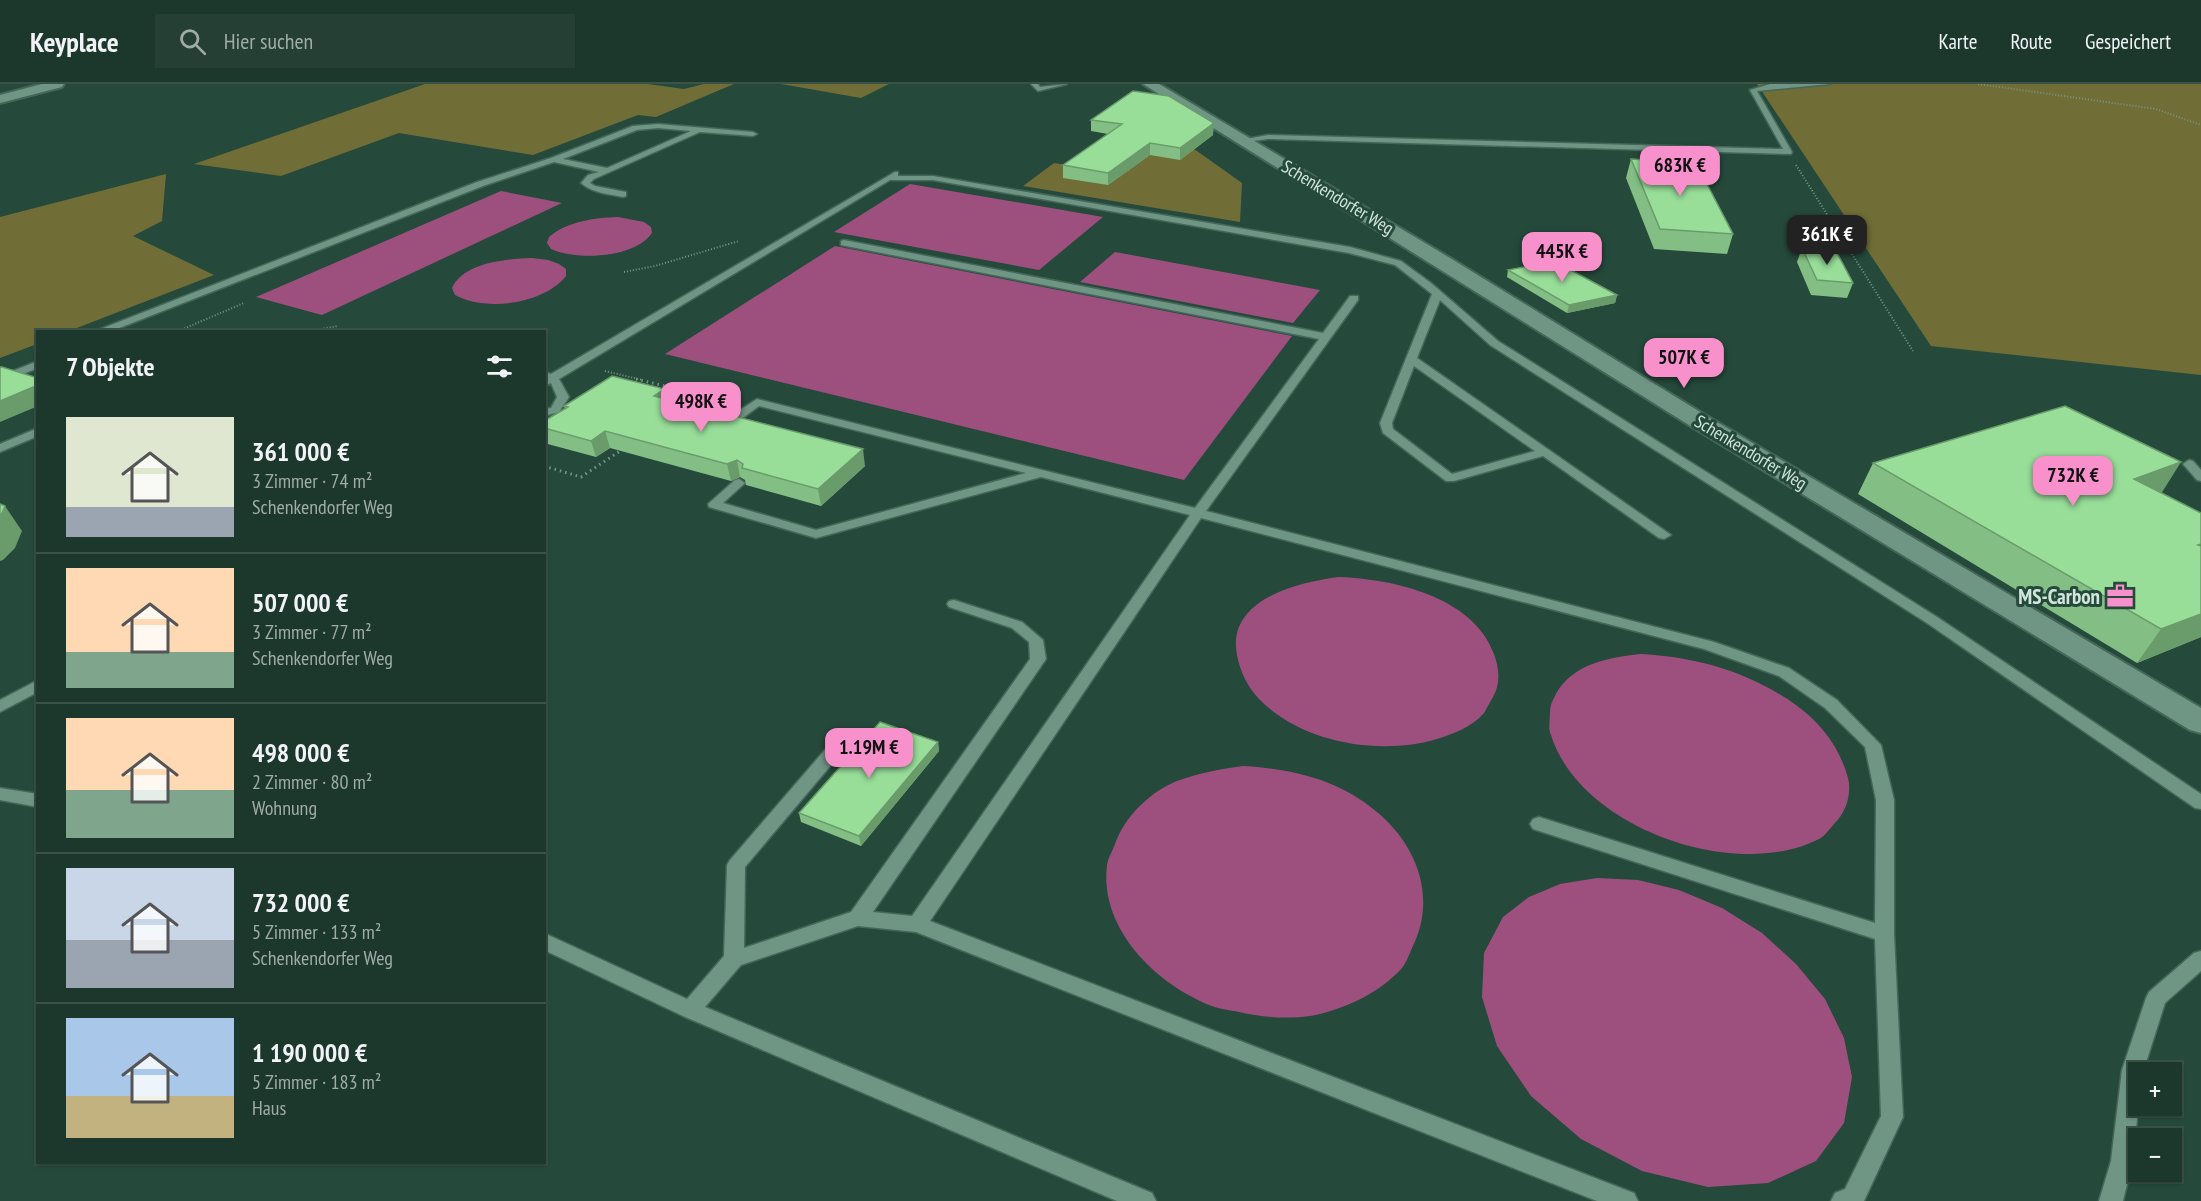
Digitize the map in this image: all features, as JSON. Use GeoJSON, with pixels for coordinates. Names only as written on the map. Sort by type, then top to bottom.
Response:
{"type":"FeatureCollection","features":[{"type":"Feature","properties":{"kind":"street"},"geometry":{"type":"LineString","coordinates":[[0,99],[57,84]]}},
{"type":"Feature","properties":{"kind":"street","name":"Schenkendorfer Weg"},"geometry":{"type":"LineString","coordinates":[[1150,84],[1245,140],[1707,426],[2201,722]]}},
{"type":"Feature","properties":{"kind":"lane"},"geometry":{"type":"LineString","coordinates":[[1034,84],[1038,89],[1064,84]]}},
{"type":"Feature","properties":{"kind":"lane"},"geometry":{"type":"LineString","coordinates":[[1788,152],[1753,90],[1770,86],[1827,84]]}},
{"type":"Feature","properties":{"kind":"lane"},"geometry":{"type":"LineString","coordinates":[[103,330],[480,184],[554,160],[636,128],[658,126],[753,134]]}},
{"type":"Feature","properties":{"kind":"lane"},"geometry":{"type":"LineString","coordinates":[[623,194],[592,188],[585,183],[591,177],[697,131]]}},
{"type":"Feature","properties":{"kind":"lane"},"geometry":{"type":"LineString","coordinates":[[1245,140],[1268,136],[1788,152]]}},
{"type":"Feature","properties":{"kind":"lane"},"geometry":{"type":"LineString","coordinates":[[554,160],[608,171]]}},
{"type":"Feature","properties":{"kind":"lane"},"geometry":{"type":"LineString","coordinates":[[547,378],[575,364],[905,168]]}},
{"type":"Feature","properties":{"kind":"lane"},"geometry":{"type":"LineString","coordinates":[[888,178],[933,178],[1350,250],[1398,263],[1494,343],[1932,620],[2201,803]]}},
{"type":"Feature","properties":{"kind":"lane"},"geometry":{"type":"LineString","coordinates":[[844,243],[1325,337]]}},
{"type":"Feature","properties":{"kind":"lane"},"geometry":{"type":"LineString","coordinates":[[1437,294],[1386,423],[1387,430],[1450,478],[1545,452]]}},
{"type":"Feature","properties":{"kind":"lane"},"geometry":{"type":"LineString","coordinates":[[917,924],[1198,513],[1354,298]]}},
{"type":"Feature","properties":{"kind":"lane"},"geometry":{"type":"LineString","coordinates":[[1411,359],[1664,535]]}},
{"type":"Feature","properties":{"kind":"lane"},"geometry":{"type":"LineString","coordinates":[[0,380],[36,365]]}},
{"type":"Feature","properties":{"kind":"lane"},"geometry":{"type":"LineString","coordinates":[[546,412],[555,410],[563,397],[561,387],[547,378]]}},
{"type":"Feature","properties":{"kind":"lane"},"geometry":{"type":"LineString","coordinates":[[721,429],[757,402],[1709,645],[1784,672],[1831,704],[1873,745],[1885,800],[1884,934],[1892,1117],[1853,1198],[1843,1201]]}},
{"type":"Feature","properties":{"kind":"lane"},"geometry":{"type":"LineString","coordinates":[[0,448],[36,432]]}},
{"type":"Feature","properties":{"kind":"lane"},"geometry":{"type":"LineString","coordinates":[[2201,465],[2190,464],[2201,477]]}},
{"type":"Feature","properties":{"kind":"lane"},"geometry":{"type":"LineString","coordinates":[[739,483],[714,504],[816,534],[1040,473]]}},
{"type":"Feature","properties":{"kind":"lane"},"geometry":{"type":"LineString","coordinates":[[858,918],[1038,659],[1036,640],[1017,625],[954,604]]}},
{"type":"Feature","properties":{"kind":"lane"},"geometry":{"type":"LineString","coordinates":[[0,707],[36,686]]}},
{"type":"Feature","properties":{"kind":"lane"},"geometry":{"type":"LineString","coordinates":[[734,959],[736,865],[842,741]]}},
{"type":"Feature","properties":{"kind":"lane"},"geometry":{"type":"LineString","coordinates":[[0,794],[36,801]]}},
{"type":"Feature","properties":{"kind":"lane"},"geometry":{"type":"LineString","coordinates":[[1539,824],[1884,934]]}},
{"type":"Feature","properties":{"kind":"lane"},"geometry":{"type":"LineString","coordinates":[[690,1010],[734,959],[858,918],[917,924],[1626,1201]]}},
{"type":"Feature","properties":{"kind":"lane"},"geometry":{"type":"LineString","coordinates":[[546,942],[690,1010],[1144,1201]]}},
{"type":"Feature","properties":{"kind":"lane"},"geometry":{"type":"LineString","coordinates":[[2111,1201],[2122,1161],[2133,1070],[2156,998],[2201,959]]}},
{"type":"Feature","properties":{"kind":"path"},"geometry":{"type":"LineString","coordinates":[[1978,84],[2156,109],[2201,124]]}},
{"type":"Feature","properties":{"kind":"path"},"geometry":{"type":"LineString","coordinates":[[1788,152],[1913,351]]}},
{"type":"Feature","properties":{"kind":"path"},"geometry":{"type":"LineString","coordinates":[[624,272],[655,266],[742,240]]}},
{"type":"Feature","properties":{"kind":"path"},"geometry":{"type":"LineString","coordinates":[[181,330],[244,303]]}},
{"type":"Feature","properties":{"kind":"path"},"geometry":{"type":"LineString","coordinates":[[315,330],[338,326]]}},
{"type":"Feature","properties":{"kind":"path"},"geometry":{"type":"LineString","coordinates":[[575,364],[698,394],[676,410]]}},
{"type":"Feature","properties":{"kind":"path"},"geometry":{"type":"LineString","coordinates":[[546,467],[581,477],[620,451]]}},
{"type":"Feature","properties":{"kind":"shaded area"},"geometry":{"type":"Polygon","coordinates":[[[425,84],[648,84],[684,89],[704,84],[734,84],[656,117],[638,115],[533,155],[399,133],[281,176],[194,164],[425,84]]]}},
{"type":"Feature","properties":{"kind":"shaded area"},"geometry":{"type":"Polygon","coordinates":[[[781,84],[889,84],[861,98],[781,84]]]}},
{"type":"Feature","properties":{"kind":"shaded area"},"geometry":{"type":"Polygon","coordinates":[[[1757,84],[2201,84],[2201,375],[1931,346],[1757,84]]]}},
{"type":"Feature","properties":{"kind":"shaded area"},"geometry":{"type":"Polygon","coordinates":[[[1159,124],[1242,183],[1240,222],[1023,186],[1054,163],[1099,170],[1159,124]]]}},
{"type":"Feature","properties":{"kind":"shaded area"},"geometry":{"type":"Polygon","coordinates":[[[166,174],[162,221],[133,236],[214,275],[72,330],[36,330],[36,344],[0,358],[0,217],[166,174]]]}},
{"type":"Feature","properties":{"kind":"shaded area"},"geometry":{"type":"Polygon","coordinates":[[[910,184],[1103,217],[1039,270],[834,232],[910,184]]]}},
{"type":"Feature","properties":{"kind":"shaded area"},"geometry":{"type":"Polygon","coordinates":[[[501,191],[562,203],[322,315],[256,297],[501,191]]]}},
{"type":"Feature","properties":{"kind":"shaded area"},"geometry":{"type":"Polygon","coordinates":[[[618,217],[644,222],[651,227],[652,233],[633,248],[605,255],[562,253],[551,249],[547,243],[549,237],[564,227],[591,220],[618,217]]]}},
{"type":"Feature","properties":{"kind":"shaded area"},"geometry":{"type":"Polygon","coordinates":[[[835,246],[1292,336],[1184,480],[665,354],[835,246]]]}},
{"type":"Feature","properties":{"kind":"shaded area"},"geometry":{"type":"Polygon","coordinates":[[[1115,252],[1320,290],[1293,323],[1080,282],[1115,252]]]}},
{"type":"Feature","properties":{"kind":"shaded area"},"geometry":{"type":"Polygon","coordinates":[[[532,258],[559,264],[566,269],[566,276],[544,293],[529,299],[498,304],[468,300],[455,295],[452,288],[466,272],[476,267],[511,259],[532,258]]]}},
{"type":"Feature","properties":{"kind":"shaded area"},"geometry":{"type":"Polygon","coordinates":[[[1339,577],[1406,587],[1450,605],[1468,618],[1483,634],[1494,654],[1498,670],[1496,692],[1484,713],[1468,726],[1437,739],[1391,746],[1367,745],[1342,742],[1297,726],[1277,714],[1259,699],[1245,678],[1237,655],[1237,636],[1243,620],[1254,607],[1286,589],[1339,577]]]}},
{"type":"Feature","properties":{"kind":"shaded area"},"geometry":{"type":"Polygon","coordinates":[[[1640,654],[1682,659],[1722,668],[1778,693],[1796,705],[1821,728],[1840,756],[1848,778],[1849,796],[1839,819],[1819,839],[1785,851],[1746,854],[1705,850],[1664,838],[1626,820],[1593,797],[1567,768],[1551,735],[1549,724],[1551,705],[1564,682],[1583,668],[1604,660],[1640,654]]]}},
{"type":"Feature","properties":{"kind":"shaded area"},"geometry":{"type":"Polygon","coordinates":[[[1243,766],[1297,773],[1346,791],[1377,812],[1403,841],[1413,857],[1423,892],[1423,911],[1419,929],[1402,968],[1375,991],[1332,1011],[1300,1017],[1259,1016],[1216,1008],[1169,983],[1151,968],[1122,931],[1112,910],[1107,888],[1107,865],[1125,824],[1148,798],[1177,781],[1243,766]]]}},
{"type":"Feature","properties":{"kind":"shaded area"},"geometry":{"type":"Polygon","coordinates":[[[1597,878],[1638,880],[1679,890],[1722,908],[1762,933],[1796,964],[1825,999],[1844,1038],[1852,1077],[1844,1123],[1816,1161],[1768,1183],[1708,1187],[1642,1171],[1581,1139],[1531,1096],[1497,1046],[1482,997],[1484,953],[1503,917],[1529,897],[1560,884],[1597,878]]]}},
{"type":"Feature","properties":{"kind":"building"},"geometry":{"type":"Polygon","coordinates":[[[1133,91],[1169,96],[1214,123],[1180,148],[1150,143],[1108,173],[1063,165],[1122,124],[1091,120],[1133,91]]]}},
{"type":"Feature","properties":{"kind":"building"},"geometry":{"type":"Polygon","coordinates":[[[1631,159],[1696,163],[1733,234],[1660,229],[1631,159]]]}},
{"type":"Feature","properties":{"kind":"building"},"geometry":{"type":"Polygon","coordinates":[[[1802,248],[1836,251],[1853,283],[1817,280],[1802,248]]]}},
{"type":"Feature","properties":{"kind":"building"},"geometry":{"type":"Polygon","coordinates":[[[1554,261],[1617,295],[1569,305],[1508,270],[1554,261]]]}},
{"type":"Feature","properties":{"kind":"building"},"geometry":{"type":"Polygon","coordinates":[[[0,367],[36,377],[36,386],[0,401],[0,367]]]}},
{"type":"Feature","properties":{"kind":"building"},"geometry":{"type":"Polygon","coordinates":[[[612,376],[665,389],[654,396],[711,411],[713,417],[726,414],[863,449],[818,489],[742,468],[743,464],[737,460],[727,464],[605,431],[591,441],[546,429],[546,420],[568,407],[564,406],[612,376]]]}},
{"type":"Feature","properties":{"kind":"building"},"geometry":{"type":"Polygon","coordinates":[[[2065,406],[2181,462],[2134,479],[2201,513],[2201,544],[2198,545],[2201,546],[2201,614],[2161,629],[1873,463],[2065,406]]]}},
{"type":"Feature","properties":{"kind":"building"},"geometry":{"type":"Polygon","coordinates":[[[0,504],[5,506],[0,518],[0,504]]]}},
{"type":"Feature","properties":{"kind":"building"},"geometry":{"type":"Polygon","coordinates":[[[880,722],[938,742],[859,836],[799,813],[880,722]]]}},
{"type":"Feature","properties":{"kind":"place","name":"MS-Carbon"},"geometry":{"type":"Point","coordinates":[2120,596]}}]}
